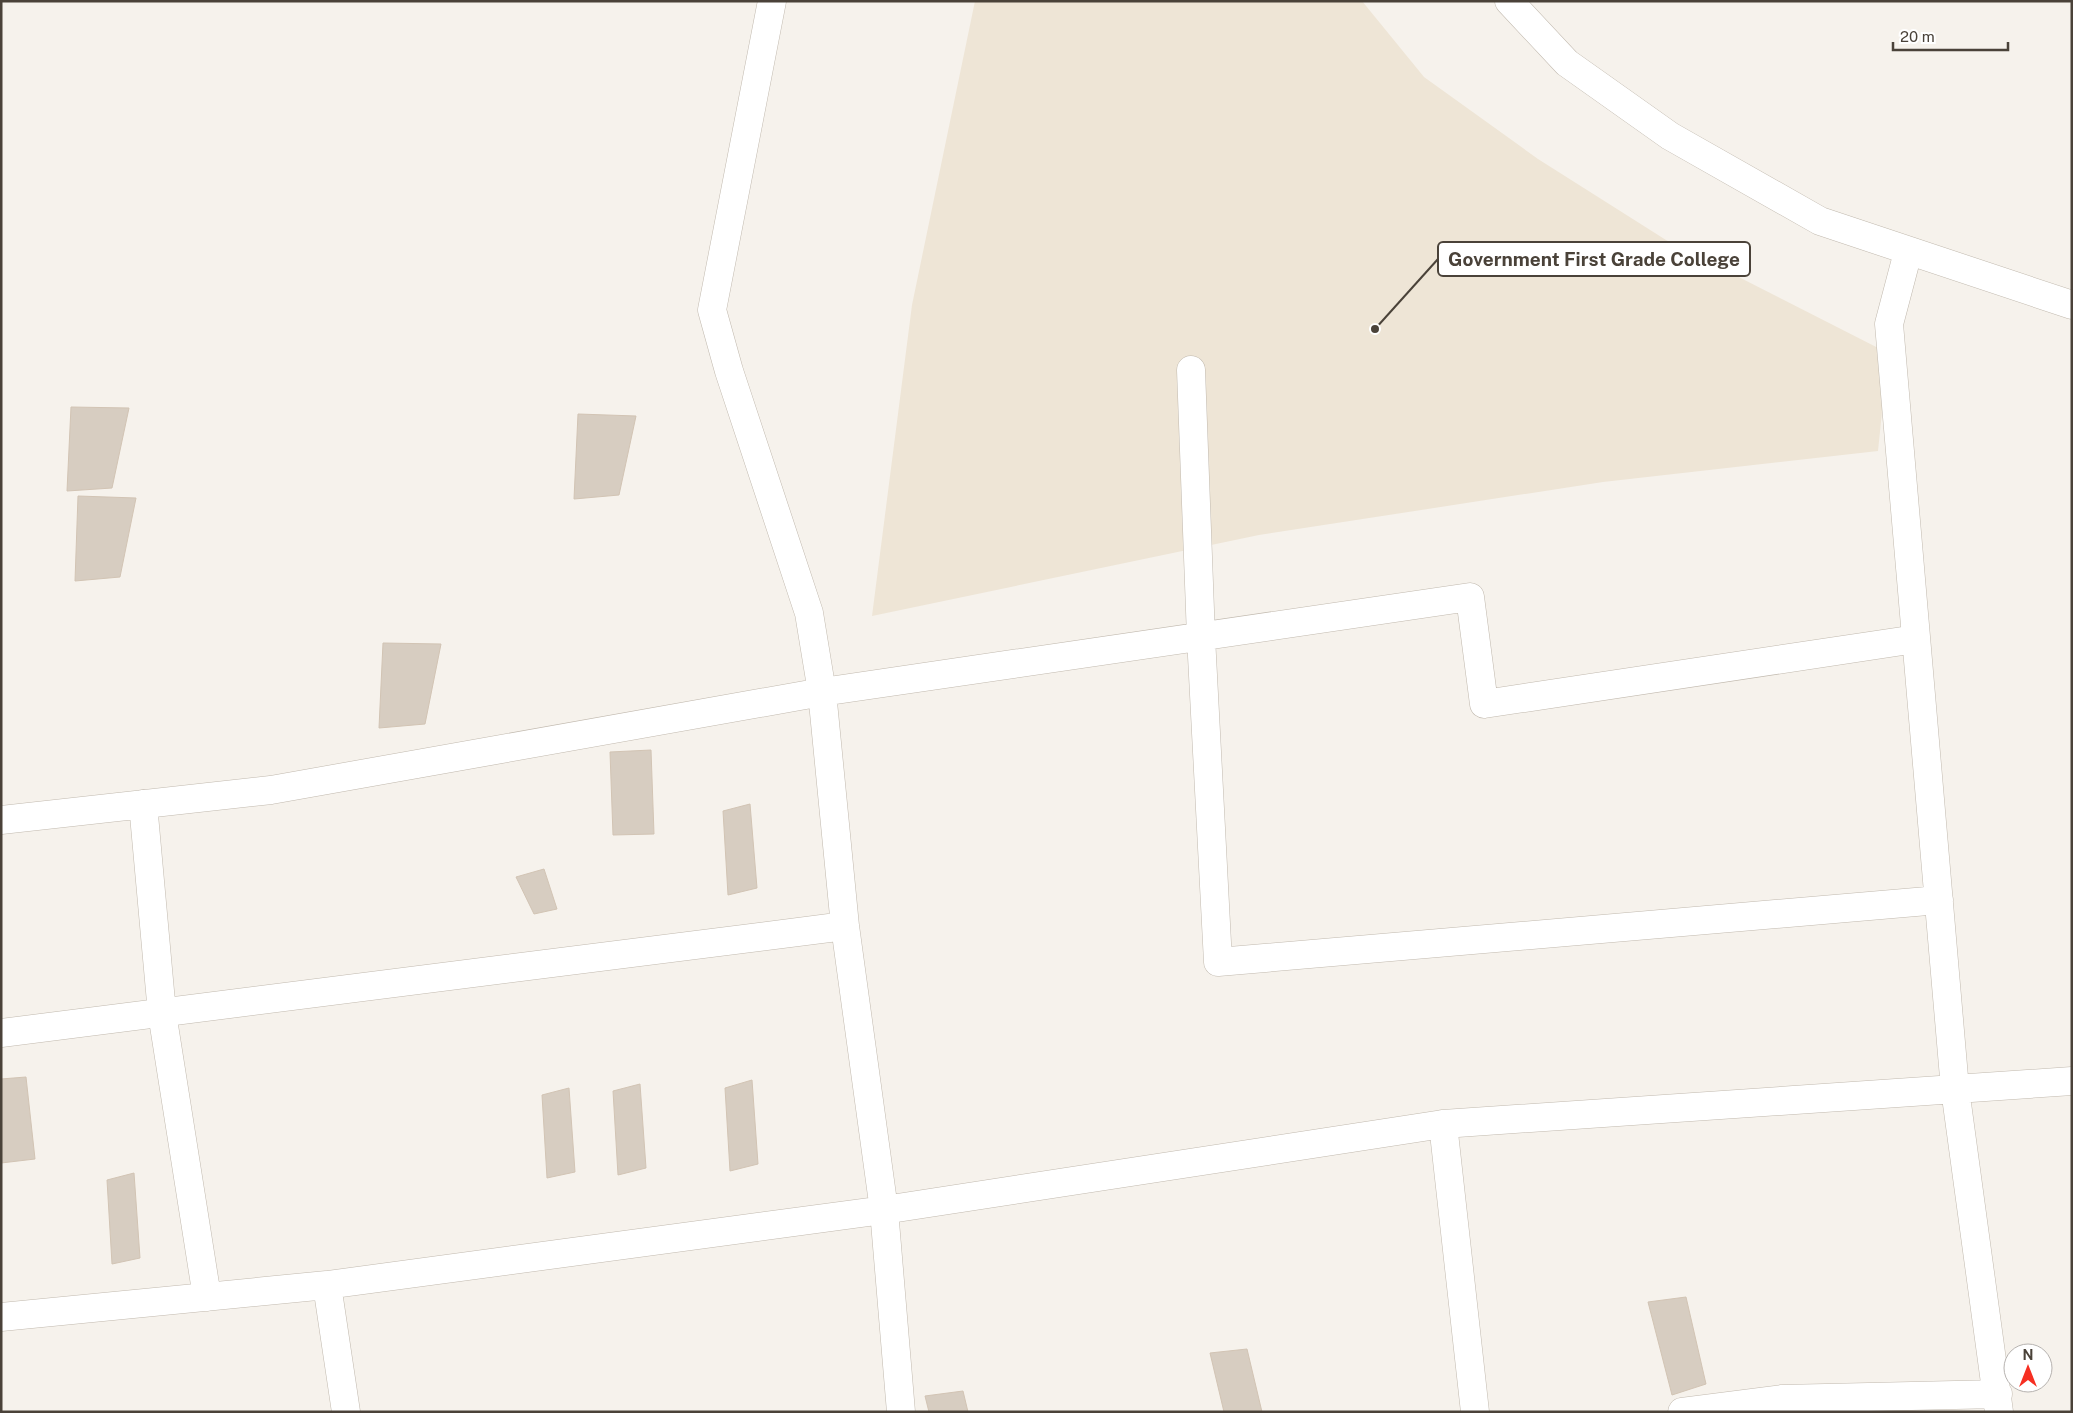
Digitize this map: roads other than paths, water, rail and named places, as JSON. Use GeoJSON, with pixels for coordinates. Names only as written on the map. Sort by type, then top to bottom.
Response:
{"type":"FeatureCollection","features":[{"type":"Feature","properties":{"kind":"street"},"geometry":{"type":"LineString","coordinates":[[772,1],[712,310],[729,371],[809,613],[822,692],[845,926],[884,1210],[901,1412]]}},
{"type":"Feature","properties":{"kind":"street"},"geometry":{"type":"LineString","coordinates":[[1509,1],[1567,63],[1670,136],[1820,221],[1908,252],[2072,305]]}},
{"type":"Feature","properties":{"kind":"street"},"geometry":{"type":"LineString","coordinates":[[1682,1412],[1782,1399],[1998,1403],[1955,1089],[1889,324],[1908,252]]}},
{"type":"Feature","properties":{"kind":"street"},"geometry":{"type":"LineString","coordinates":[[1191,370],[1201,637],[1218,962],[1939,900]]}},
{"type":"Feature","properties":{"kind":"street"},"geometry":{"type":"LineString","coordinates":[[1,820],[271,790],[822,692],[1470,597],[1484,704],[1916,639]]}},
{"type":"Feature","properties":{"kind":"street"},"geometry":{"type":"LineString","coordinates":[[143,804],[162,1013],[207,1296]]}},
{"type":"Feature","properties":{"kind":"street"},"geometry":{"type":"LineString","coordinates":[[1,1033],[845,926]]}},
{"type":"Feature","properties":{"kind":"street"},"geometry":{"type":"LineString","coordinates":[[1,1316],[326,1285],[884,1210],[1444,1124],[2072,1080]]}},
{"type":"Feature","properties":{"kind":"street"},"geometry":{"type":"LineString","coordinates":[[1444,1124],[1475,1412]]}},
{"type":"Feature","properties":{"kind":"street"},"geometry":{"type":"LineString","coordinates":[[326,1285],[346,1412]]}},
{"type":"Feature","properties":{"kind":"place","name":"Government First Grade College"},"geometry":{"type":"Point","coordinates":[1375,329]}}]}
